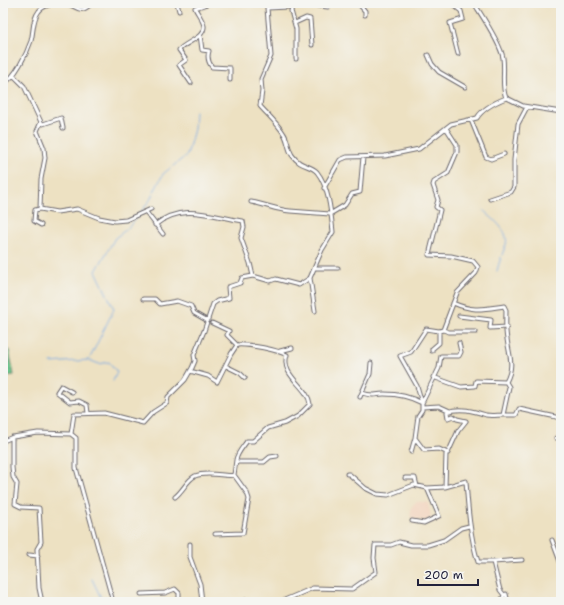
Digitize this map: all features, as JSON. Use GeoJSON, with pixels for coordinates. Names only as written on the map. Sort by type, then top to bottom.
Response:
{"type":"FeatureCollection","features":[{"type":"Feature","properties":{"kind":"street"},"geometry":{"type":"LineString","coordinates":[[3,84],[8,81],[20,65],[31,42],[33,23],[39,11],[52,4],[70,4],[77,9],[81,9],[92,3]]}},
{"type":"Feature","properties":{"kind":"street"},"geometry":{"type":"LineString","coordinates":[[177,3],[179,11]]}},
{"type":"Feature","properties":{"kind":"street"},"geometry":{"type":"LineString","coordinates":[[191,83],[179,65],[186,60],[179,50],[200,35],[204,26],[195,8],[210,3]]}},
{"type":"Feature","properties":{"kind":"street"},"geometry":{"type":"LineString","coordinates":[[71,434],[74,414],[108,414],[143,423],[153,412],[167,403],[168,397],[185,380],[194,361],[195,352],[208,321],[213,304],[216,301],[229,298],[228,287],[240,283],[242,278],[252,276],[263,280],[270,281],[276,279],[299,285],[310,278],[316,268],[322,250],[333,232],[324,188],[316,171],[310,167],[302,165],[292,154],[285,135],[260,106],[262,91],[261,79],[271,56],[266,3]]}},
{"type":"Feature","properties":{"kind":"street"},"geometry":{"type":"LineString","coordinates":[[358,3],[365,11],[365,15]]}},
{"type":"Feature","properties":{"kind":"street"},"geometry":{"type":"LineString","coordinates":[[455,3],[456,7],[461,11],[463,19],[450,23],[458,54]]}},
{"type":"Feature","properties":{"kind":"street"},"geometry":{"type":"LineString","coordinates":[[324,188],[340,160],[347,157],[385,156],[419,149],[450,124],[477,118],[480,112],[506,98],[504,91],[503,58],[498,45],[474,3]]}},
{"type":"Feature","properties":{"kind":"street"},"geometry":{"type":"LineString","coordinates":[[296,59],[295,23],[291,11],[295,4],[328,7]]}},
{"type":"Feature","properties":{"kind":"street"},"geometry":{"type":"LineString","coordinates":[[267,8],[288,7]]}},
{"type":"Feature","properties":{"kind":"street"},"geometry":{"type":"LineString","coordinates":[[295,23],[306,18],[310,19],[312,46]]}},
{"type":"Feature","properties":{"kind":"street"},"geometry":{"type":"LineString","coordinates":[[200,35],[202,50],[209,51],[208,56],[210,64],[212,67],[230,68],[230,80]]}},
{"type":"Feature","properties":{"kind":"street"},"geometry":{"type":"LineString","coordinates":[[428,55],[432,60],[432,64],[439,72],[465,87]]}},
{"type":"Feature","properties":{"kind":"street"},"geometry":{"type":"LineString","coordinates":[[13,75],[24,86],[41,122],[37,131],[44,148],[45,158],[40,179],[40,209]]}},
{"type":"Feature","properties":{"kind":"street"},"geometry":{"type":"LineString","coordinates":[[507,98],[527,107],[561,112]]}},
{"type":"Feature","properties":{"kind":"street"},"geometry":{"type":"LineString","coordinates":[[490,199],[512,192],[514,187],[514,160],[518,124],[527,107]]}},
{"type":"Feature","properties":{"kind":"street"},"geometry":{"type":"LineString","coordinates":[[41,122],[43,124],[61,118],[63,128]]}},
{"type":"Feature","properties":{"kind":"street"},"geometry":{"type":"LineString","coordinates":[[471,120],[486,157],[491,159],[504,154]]}},
{"type":"Feature","properties":{"kind":"street"},"geometry":{"type":"LineString","coordinates":[[432,351],[432,348],[439,343],[441,330],[457,293],[474,276],[478,267],[473,261],[459,260],[451,256],[429,256],[440,210],[436,207],[438,200],[433,185],[434,182],[448,173],[457,152],[456,145],[446,128]]}},
{"type":"Feature","properties":{"kind":"street"},"geometry":{"type":"LineString","coordinates":[[251,202],[290,211],[310,211],[330,214],[345,206],[352,194],[360,192],[363,157]]}},
{"type":"Feature","properties":{"kind":"street"},"geometry":{"type":"LineString","coordinates":[[40,225],[34,221],[35,210],[40,209],[57,212],[77,209],[99,218],[115,221],[126,220],[151,209]]}},
{"type":"Feature","properties":{"kind":"street"},"geometry":{"type":"LineString","coordinates":[[146,212],[163,234]]}},
{"type":"Feature","properties":{"kind":"street"},"geometry":{"type":"LineString","coordinates":[[155,225],[169,216],[189,212],[218,215],[235,221],[243,220],[244,227],[241,238],[250,263],[252,276]]}},
{"type":"Feature","properties":{"kind":"street"},"geometry":{"type":"LineString","coordinates":[[316,268],[338,268]]}},
{"type":"Feature","properties":{"kind":"street"},"geometry":{"type":"LineString","coordinates":[[310,278],[315,310]]}},
{"type":"Feature","properties":{"kind":"street"},"geometry":{"type":"LineString","coordinates":[[143,299],[155,300],[160,304],[177,301],[191,306],[194,314],[208,321]]}},
{"type":"Feature","properties":{"kind":"street"},"geometry":{"type":"LineString","coordinates":[[453,303],[463,308],[472,310],[504,306],[506,310],[506,327],[511,365],[506,382],[509,387],[503,415]]}},
{"type":"Feature","properties":{"kind":"street"},"geometry":{"type":"LineString","coordinates":[[459,316],[474,320],[491,320],[490,328],[506,327]]}},
{"type":"Feature","properties":{"kind":"street"},"geometry":{"type":"LineString","coordinates":[[212,323],[229,331],[227,335],[237,345],[251,345],[279,351],[287,355],[286,365],[290,374],[301,386],[310,404],[298,416],[285,423],[268,428],[253,440],[247,441],[238,453],[234,474],[248,493],[249,499],[243,533],[215,534]]}},
{"type":"Feature","properties":{"kind":"street"},"geometry":{"type":"LineString","coordinates":[[422,405],[417,386],[400,356],[411,352],[426,329],[449,332],[476,332]]}},
{"type":"Feature","properties":{"kind":"street"},"geometry":{"type":"LineString","coordinates":[[411,452],[415,438],[418,416],[433,377],[439,368],[441,356],[460,355],[459,344]]}},
{"type":"Feature","properties":{"kind":"street"},"geometry":{"type":"LineString","coordinates":[[190,371],[208,376],[216,382],[226,366],[230,354],[237,345]]}},
{"type":"Feature","properties":{"kind":"street"},"geometry":{"type":"LineString","coordinates":[[279,351],[292,348]]}},
{"type":"Feature","properties":{"kind":"street"},"geometry":{"type":"LineString","coordinates":[[360,397],[370,374],[372,363]]}},
{"type":"Feature","properties":{"kind":"street"},"geometry":{"type":"LineString","coordinates":[[226,366],[240,373],[245,378]]}},
{"type":"Feature","properties":{"kind":"street"},"geometry":{"type":"LineString","coordinates":[[433,377],[461,388],[475,386],[476,380],[506,382]]}},
{"type":"Feature","properties":{"kind":"street"},"geometry":{"type":"LineString","coordinates":[[72,392],[61,386],[57,392],[70,402],[79,401],[87,405],[88,413]]}},
{"type":"Feature","properties":{"kind":"street"},"geometry":{"type":"LineString","coordinates":[[362,393],[374,396],[382,393],[391,394],[410,398],[422,405],[439,406],[450,411],[475,411],[485,415],[516,415],[519,410],[561,418]]}},
{"type":"Feature","properties":{"kind":"street"},"geometry":{"type":"LineString","coordinates":[[445,487],[446,454],[448,453],[458,431],[466,421],[453,416],[448,418],[447,412],[450,411]]}},
{"type":"Feature","properties":{"kind":"street"},"geometry":{"type":"LineString","coordinates":[[3,441],[12,437],[53,432],[67,435],[71,434],[76,438],[76,468],[112,602]]}},
{"type":"Feature","properties":{"kind":"street"},"geometry":{"type":"LineString","coordinates":[[12,437],[13,477],[17,484],[16,504],[21,507],[39,508],[41,542],[38,547],[39,588],[42,602]]}},
{"type":"Feature","properties":{"kind":"street"},"geometry":{"type":"LineString","coordinates":[[556,438],[561,437]]}},
{"type":"Feature","properties":{"kind":"street"},"geometry":{"type":"LineString","coordinates":[[415,438],[424,450],[439,449],[446,454]]}},
{"type":"Feature","properties":{"kind":"street"},"geometry":{"type":"LineString","coordinates":[[236,460],[237,462],[264,462],[270,457],[277,456]]}},
{"type":"Feature","properties":{"kind":"street"},"geometry":{"type":"LineString","coordinates":[[175,497],[195,476],[214,473],[230,476],[234,474]]}},
{"type":"Feature","properties":{"kind":"street"},"geometry":{"type":"LineString","coordinates":[[347,474],[349,474],[365,488],[377,494],[388,495],[417,486],[427,488],[445,487],[466,482],[469,526],[478,562],[522,560]]}},
{"type":"Feature","properties":{"kind":"street"},"geometry":{"type":"LineString","coordinates":[[405,478],[415,478],[417,486]]}},
{"type":"Feature","properties":{"kind":"street"},"geometry":{"type":"LineString","coordinates":[[412,521],[424,523],[439,516],[427,488]]}},
{"type":"Feature","properties":{"kind":"street"},"geometry":{"type":"LineString","coordinates":[[280,602],[313,588],[352,589],[376,572],[374,558],[375,545],[391,545],[399,542],[411,545],[428,545],[444,540],[466,526],[469,526]]}},
{"type":"Feature","properties":{"kind":"street"},"geometry":{"type":"LineString","coordinates":[[552,540],[561,564]]}},
{"type":"Feature","properties":{"kind":"street"},"geometry":{"type":"LineString","coordinates":[[190,544],[190,557],[200,584],[202,602]]}},
{"type":"Feature","properties":{"kind":"street"},"geometry":{"type":"LineString","coordinates":[[29,555],[38,556]]}},
{"type":"Feature","properties":{"kind":"street"},"geometry":{"type":"LineString","coordinates":[[493,562],[500,590],[504,595],[506,594],[508,602]]}},
{"type":"Feature","properties":{"kind":"street"},"geometry":{"type":"LineString","coordinates":[[141,594],[165,593],[175,589],[179,593],[180,600],[192,602]]}},
{"type":"Feature","properties":{"kind":"street"},"geometry":{"type":"LineString","coordinates":[[501,602],[504,595]]}},
{"type":"Feature","properties":{"kind":"shaded area"},"geometry":{"type":"Polygon","coordinates":[[[416,502],[428,502],[431,517],[426,521],[414,519],[410,516],[412,506],[416,502]]]}},
{"type":"Feature","properties":{"kind":"green space"},"geometry":{"type":"Polygon","coordinates":[[[9,350],[14,375],[5,376],[3,351],[9,350]]]}},
{"type":"Feature","properties":{"kind":"waterway"},"geometry":{"type":"LineString","coordinates":[[141,212],[150,200],[163,174],[187,155],[194,129],[195,111]]}},
{"type":"Feature","properties":{"kind":"waterway"},"geometry":{"type":"LineString","coordinates":[[484,211],[500,227],[506,237],[505,247],[497,271]]}},
{"type":"Feature","properties":{"kind":"waterway"},"geometry":{"type":"LineString","coordinates":[[89,360],[114,309],[96,271],[115,238],[127,229],[137,217]]}},
{"type":"Feature","properties":{"kind":"waterway"},"geometry":{"type":"LineString","coordinates":[[51,363],[89,360],[99,364],[109,362],[117,372],[113,381]]}},
{"type":"Feature","properties":{"kind":"waterway"},"geometry":{"type":"LineString","coordinates":[[92,579],[103,602]]}}]}
